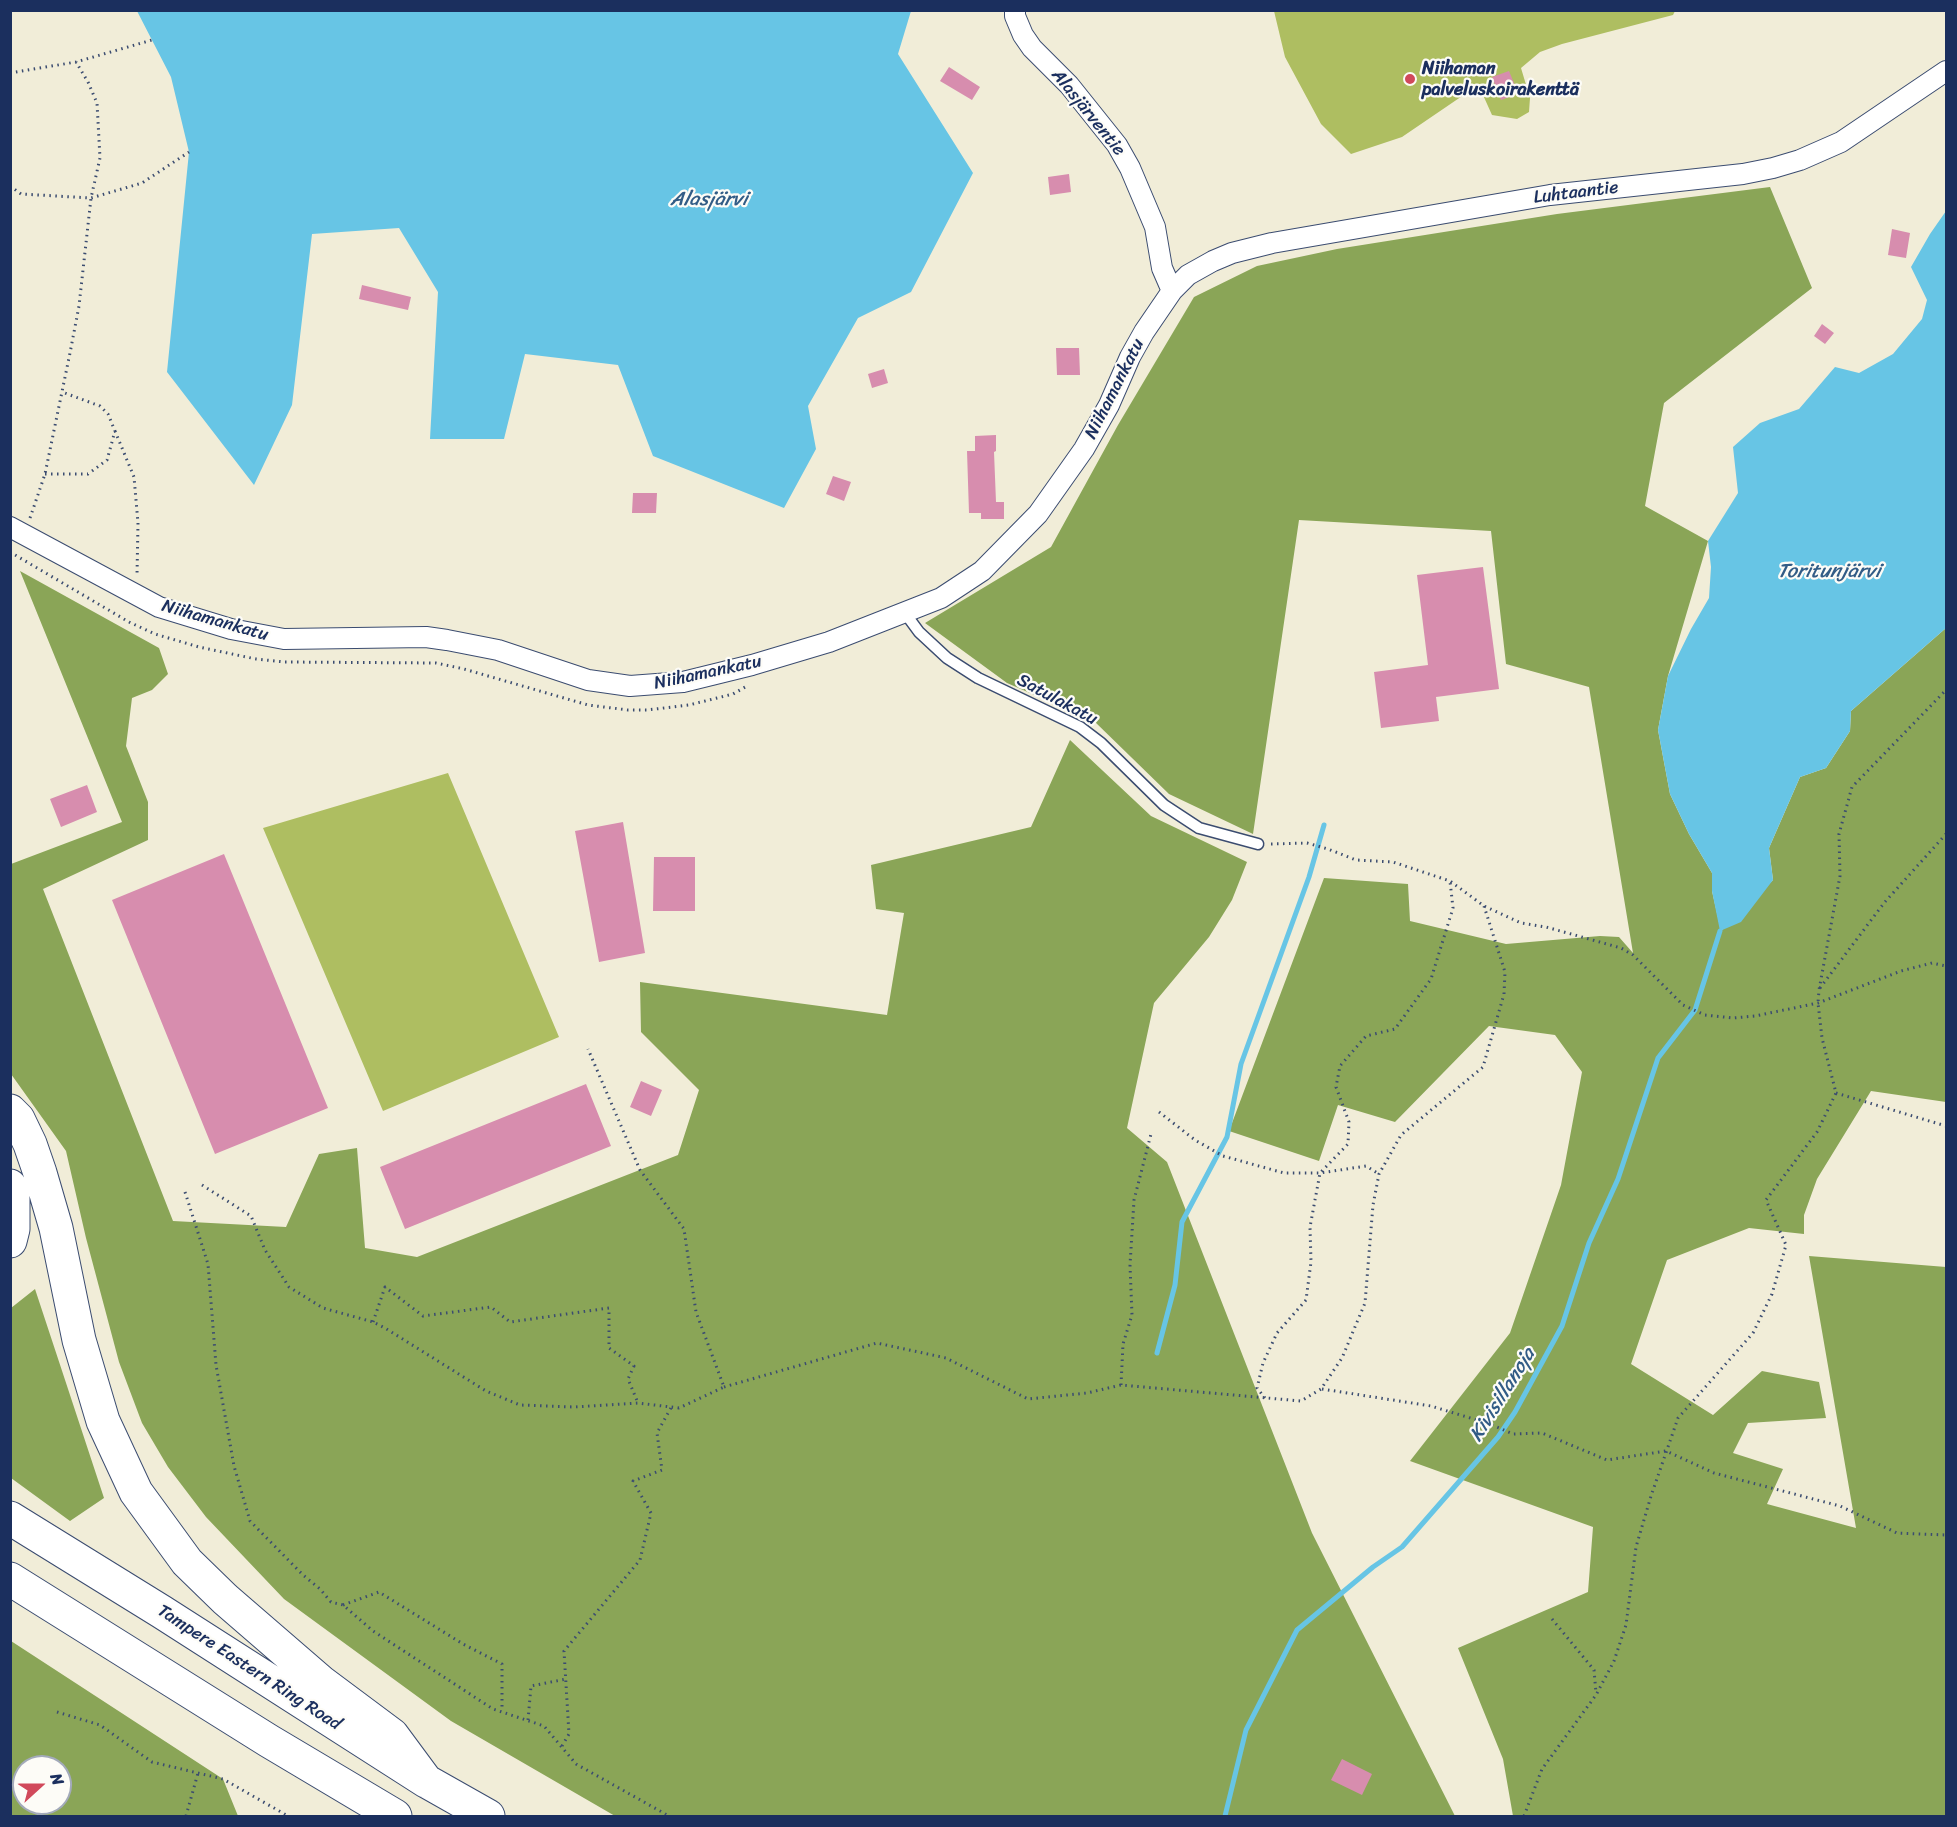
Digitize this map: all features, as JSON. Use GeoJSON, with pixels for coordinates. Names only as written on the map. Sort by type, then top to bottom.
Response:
{"type":"FeatureCollection","features":[{"type":"Feature","properties":{"kind":"highway"},"geometry":{"type":"LineString","coordinates":[[10,1111],[18,1119],[40,1173],[56,1228],[79,1340],[103,1420],[136,1492],[188,1562],[225,1599],[321,1682],[392,1735],[426,1781]]}},
{"type":"Feature","properties":{"kind":"highway"},"geometry":{"type":"LineString","coordinates":[[10,1186],[13,1196],[13,1229],[10,1241]]}},
{"type":"Feature","properties":{"kind":"highway","name":"Tampere Eastern Ring Road"},"geometry":{"type":"LineString","coordinates":[[10,1518],[426,1781],[488,1816]]}},
{"type":"Feature","properties":{"kind":"highway"},"geometry":{"type":"LineString","coordinates":[[10,1579],[269,1741],[395,1816]]}},
{"type":"Feature","properties":{"kind":"highway"},"geometry":{"type":"LineString","coordinates":[[10,1599],[140,1659]]}},
{"type":"Feature","properties":{"kind":"street","name":"Alasjärventie"},"geometry":{"type":"LineString","coordinates":[[1015,10],[1015,16],[1023,34],[1032,48],[1070,85],[1117,145],[1130,168],[1155,227],[1162,268],[1172,291]]}},
{"type":"Feature","properties":{"kind":"street","name":"Luhtaantie"},"geometry":{"type":"LineString","coordinates":[[1188,275],[1232,253],[1272,243],[1550,195],[1722,176],[1773,168],[1800,160],[1841,141],[1947,71]]}},
{"type":"Feature","properties":{"kind":"street","name":"Niihamankatu"},"geometry":{"type":"LineString","coordinates":[[17,531],[159,607],[231,629],[284,639],[426,638],[447,640],[498,650],[588,680],[630,686],[683,682],[830,642],[940,598],[982,571],[1038,514],[1084,449],[1109,405],[1139,340],[1172,291],[1188,275]]}},
{"type":"Feature","properties":{"kind":"lane","name":"Satulakatu"},"geometry":{"type":"LineString","coordinates":[[905,613],[919,632],[947,658],[978,678],[1080,727],[1101,743],[1164,805],[1199,828],[1258,844]]}},
{"type":"Feature","properties":{"kind":"path"},"geometry":{"type":"LineString","coordinates":[[10,73],[76,62],[152,40]]}},
{"type":"Feature","properties":{"kind":"path"},"geometry":{"type":"LineString","coordinates":[[17,531],[45,474],[55,434],[79,306],[92,198],[100,158],[97,103],[76,62]]}},
{"type":"Feature","properties":{"kind":"path"},"geometry":{"type":"LineString","coordinates":[[10,186],[21,194],[92,198],[142,183],[189,152]]}},
{"type":"Feature","properties":{"kind":"path"},"geometry":{"type":"LineString","coordinates":[[62,392],[100,406],[108,414],[134,477],[138,523],[136,594]]}},
{"type":"Feature","properties":{"kind":"path"},"geometry":{"type":"LineString","coordinates":[[45,474],[88,474],[106,460],[115,431]]}},
{"type":"Feature","properties":{"kind":"path"},"geometry":{"type":"LineString","coordinates":[[10,552],[129,622],[156,634],[198,647],[256,659],[285,662],[436,663],[588,705],[637,710],[689,705],[733,694],[749,684],[752,679],[752,665]]}},
{"type":"Feature","properties":{"kind":"path"},"geometry":{"type":"LineString","coordinates":[[1524,1816],[1542,1769],[1596,1695],[1614,1661],[1626,1625],[1636,1547],[1678,1418],[1753,1333],[1772,1294],[1786,1245],[1766,1200],[1817,1132],[1836,1093],[1822,1038],[1818,990],[1840,876],[1839,834],[1852,787],[1947,690]]}},
{"type":"Feature","properties":{"kind":"path"},"geometry":{"type":"LineString","coordinates":[[1818,990],[1884,903],[1947,834]]}},
{"type":"Feature","properties":{"kind":"path"},"geometry":{"type":"LineString","coordinates":[[1258,844],[1307,843],[1356,860],[1393,862],[1450,881],[1484,906],[1521,923],[1546,927],[1621,948],[1633,955],[1683,1005],[1705,1015],[1733,1018],[1755,1016],[1818,1003],[1900,970],[1932,963],[1947,966]]}},
{"type":"Feature","properties":{"kind":"path"},"geometry":{"type":"LineString","coordinates":[[1266,1399],[1257,1388],[1263,1363],[1277,1333],[1306,1300],[1311,1263],[1310,1227],[1320,1173],[1348,1144],[1349,1122],[1336,1087],[1340,1066],[1366,1035],[1395,1029],[1431,980],[1453,908],[1450,881]]}},
{"type":"Feature","properties":{"kind":"path"},"geometry":{"type":"LineString","coordinates":[[202,1185],[251,1216],[265,1250],[289,1287],[323,1308],[386,1328],[486,1391],[520,1406],[574,1407],[638,1403],[679,1408],[724,1387],[877,1343],[946,1358],[1028,1399],[1087,1393],[1121,1385],[1302,1401],[1321,1389],[1342,1358],[1365,1303],[1373,1205],[1379,1174],[1401,1135],[1483,1067],[1504,994],[1505,972],[1484,906]]}},
{"type":"Feature","properties":{"kind":"path"},"geometry":{"type":"LineString","coordinates":[[588,1049],[640,1170],[684,1229],[696,1312],[724,1387]]}},
{"type":"Feature","properties":{"kind":"path"},"geometry":{"type":"LineString","coordinates":[[1836,1093],[1947,1126]]}},
{"type":"Feature","properties":{"kind":"path"},"geometry":{"type":"LineString","coordinates":[[1160,1112],[1195,1140],[1223,1156],[1284,1173],[1320,1173],[1366,1166],[1379,1174]]}},
{"type":"Feature","properties":{"kind":"path"},"geometry":{"type":"LineString","coordinates":[[1121,1385],[1123,1344],[1132,1315],[1130,1265],[1134,1200],[1151,1134]]}},
{"type":"Feature","properties":{"kind":"path"},"geometry":{"type":"LineString","coordinates":[[185,1192],[208,1264],[216,1365],[234,1466],[250,1521],[331,1602],[342,1605],[373,1631],[493,1708],[544,1725],[576,1764],[669,1816]]}},
{"type":"Feature","properties":{"kind":"path"},"geometry":{"type":"LineString","coordinates":[[373,1322],[385,1287],[423,1316],[491,1307],[510,1322],[609,1308],[609,1348],[634,1366],[628,1379],[638,1403]]}},
{"type":"Feature","properties":{"kind":"path"},"geometry":{"type":"LineString","coordinates":[[1321,1389],[1431,1406],[1490,1424],[1513,1434],[1542,1434],[1607,1460],[1666,1451],[1714,1473],[1840,1506],[1897,1533],[1947,1534]]}},
{"type":"Feature","properties":{"kind":"path"},"geometry":{"type":"LineString","coordinates":[[561,1746],[569,1734],[564,1651],[640,1560],[651,1513],[633,1481],[662,1470],[657,1433],[672,1406]]}},
{"type":"Feature","properties":{"kind":"path"},"geometry":{"type":"LineString","coordinates":[[342,1605],[379,1592],[463,1644],[502,1664],[502,1711]]}},
{"type":"Feature","properties":{"kind":"path"},"geometry":{"type":"LineString","coordinates":[[1552,1619],[1594,1670],[1596,1695]]}},
{"type":"Feature","properties":{"kind":"path"},"geometry":{"type":"LineString","coordinates":[[528,1720],[531,1686],[566,1679]]}},
{"type":"Feature","properties":{"kind":"path"},"geometry":{"type":"LineString","coordinates":[[57,1712],[100,1725],[152,1762],[223,1779],[288,1816]]}},
{"type":"Feature","properties":{"kind":"path"},"geometry":{"type":"LineString","coordinates":[[186,1816],[198,1773]]}},
{"type":"Feature","properties":{"kind":"green space","name":"Niihaman palveluskoirakenttä"},"geometry":{"type":"Polygon","coordinates":[[[1274,11],[1675,11],[1673,15],[1562,44],[1540,52],[1521,68],[1530,98],[1529,112],[1517,119],[1492,115],[1483,95],[1471,90],[1402,137],[1351,154],[1321,124],[1285,57],[1274,11]]]}},
{"type":"Feature","properties":{"kind":"green space"},"geometry":{"type":"Polygon","coordinates":[[[1770,187],[1812,288],[1664,403],[1645,506],[1708,541],[1668,676],[1658,730],[1670,794],[1689,834],[1712,873],[1712,891],[1721,931],[1773,880],[1769,848],[1800,777],[1826,768],[1850,731],[1851,711],[1946,628],[1946,1102],[1871,1091],[1817,1179],[1804,1215],[1804,1234],[1749,1228],[1667,1260],[1631,1364],[1713,1415],[1762,1371],[1819,1382],[1826,1418],[1748,1423],[1733,1453],[1783,1469],[1767,1504],[1856,1528],[1809,1256],[1946,1267],[1946,1816],[1513,1816],[1503,1759],[1458,1648],[1588,1592],[1593,1527],[1410,1461],[1510,1333],[1561,1185],[1582,1072],[1555,1035],[1489,1026],[1395,1122],[1338,1105],[1319,1161],[1229,1131],[1324,878],[1408,884],[1410,921],[1506,944],[1600,936],[1619,937],[1633,953],[1589,687],[1506,664],[1491,531],[1299,520],[1253,834],[1169,794],[1094,721],[1007,683],[925,623],[1051,547],[1118,425],[1194,297],[1257,266],[1337,249],[1557,214],[1770,187]]]}},
{"type":"Feature","properties":{"kind":"green space"},"geometry":{"type":"Polygon","coordinates":[[[20,571],[159,648],[168,674],[152,690],[132,698],[126,746],[148,802],[148,840],[43,889],[173,1221],[286,1227],[319,1154],[357,1148],[365,1248],[417,1257],[678,1155],[699,1090],[641,1032],[640,982],[887,1015],[904,913],[876,909],[871,865],[1031,827],[1070,740],[1151,816],[1247,862],[1232,900],[1209,937],[1154,1003],[1127,1128],[1167,1162],[1312,1533],[1455,1816],[615,1816],[451,1721],[284,1599],[206,1517],[168,1467],[142,1423],[119,1362],[66,1151],[11,1074],[11,864],[122,822],[20,571]]]}},
{"type":"Feature","properties":{"kind":"green space"},"geometry":{"type":"Polygon","coordinates":[[[448,773],[559,1037],[383,1111],[263,828],[448,773]]]}},
{"type":"Feature","properties":{"kind":"green space"},"geometry":{"type":"Polygon","coordinates":[[[35,1289],[104,1498],[70,1521],[11,1478],[11,1308],[35,1289]]]}},
{"type":"Feature","properties":{"kind":"green space"},"geometry":{"type":"Polygon","coordinates":[[[11,1641],[223,1779],[238,1816],[11,1816],[11,1641]]]}},
{"type":"Feature","properties":{"kind":"water","name":"Alasjärvi"},"geometry":{"type":"Polygon","coordinates":[[[137,11],[911,11],[898,54],[973,173],[911,292],[858,318],[808,406],[816,449],[784,508],[653,456],[618,365],[525,354],[504,439],[430,439],[438,292],[399,228],[312,234],[292,405],[254,485],[167,372],[189,152],[171,77],[137,11]]]}},
{"type":"Feature","properties":{"kind":"water","name":"Toritunjärvi"},"geometry":{"type":"Polygon","coordinates":[[[1946,211],[1946,628],[1851,711],[1850,731],[1826,768],[1800,777],[1769,848],[1773,880],[1741,922],[1720,931],[1712,891],[1712,873],[1689,834],[1670,794],[1658,730],[1668,676],[1709,598],[1711,567],[1708,541],[1738,493],[1733,447],[1760,423],[1799,409],[1835,367],[1859,373],[1893,354],[1922,319],[1927,300],[1911,267],[1946,211]]]}},
{"type":"Feature","properties":{"kind":"building"},"geometry":{"type":"Polygon","coordinates":[[[949,67],[980,87],[972,100],[940,81],[949,67]]]}},
{"type":"Feature","properties":{"kind":"building"},"geometry":{"type":"Polygon","coordinates":[[[1509,71],[1516,88],[1513,89],[1515,95],[1501,100],[1492,77],[1509,71]]]}},
{"type":"Feature","properties":{"kind":"building"},"geometry":{"type":"Polygon","coordinates":[[[1069,174],[1071,192],[1050,195],[1048,177],[1069,174]]]}},
{"type":"Feature","properties":{"kind":"building"},"geometry":{"type":"Polygon","coordinates":[[[1892,229],[1910,233],[1906,258],[1888,255],[1892,229]]]}},
{"type":"Feature","properties":{"kind":"building"},"geometry":{"type":"Polygon","coordinates":[[[362,285],[411,297],[408,310],[359,299],[362,285]]]}},
{"type":"Feature","properties":{"kind":"building"},"geometry":{"type":"Polygon","coordinates":[[[1822,324],[1834,333],[1825,344],[1814,336],[1822,324]]]}},
{"type":"Feature","properties":{"kind":"building"},"geometry":{"type":"Polygon","coordinates":[[[1056,348],[1079,348],[1080,375],[1057,375],[1056,348]]]}},
{"type":"Feature","properties":{"kind":"building"},"geometry":{"type":"Polygon","coordinates":[[[884,369],[888,383],[872,388],[868,374],[884,369]]]}},
{"type":"Feature","properties":{"kind":"building"},"geometry":{"type":"Polygon","coordinates":[[[996,435],[996,451],[994,452],[996,502],[1004,502],[1004,519],[981,519],[981,513],[969,513],[967,451],[975,451],[975,436],[996,435]]]}},
{"type":"Feature","properties":{"kind":"building"},"geometry":{"type":"Polygon","coordinates":[[[833,476],[851,482],[844,501],[826,494],[833,476]]]}},
{"type":"Feature","properties":{"kind":"building"},"geometry":{"type":"Polygon","coordinates":[[[633,493],[657,493],[656,513],[632,513],[633,493]]]}},
{"type":"Feature","properties":{"kind":"building"},"geometry":{"type":"Polygon","coordinates":[[[1483,567],[1499,689],[1436,697],[1439,721],[1381,728],[1374,672],[1428,665],[1417,575],[1483,567]]]}},
{"type":"Feature","properties":{"kind":"building"},"geometry":{"type":"Polygon","coordinates":[[[87,785],[97,812],[61,827],[50,799],[87,785]]]}},
{"type":"Feature","properties":{"kind":"building"},"geometry":{"type":"Polygon","coordinates":[[[623,822],[645,953],[599,962],[575,831],[623,822]]]}},
{"type":"Feature","properties":{"kind":"building"},"geometry":{"type":"Polygon","coordinates":[[[224,854],[328,1108],[215,1154],[112,900],[224,854]]]}},
{"type":"Feature","properties":{"kind":"building"},"geometry":{"type":"Polygon","coordinates":[[[654,857],[695,857],[695,911],[653,911],[654,857]]]}},
{"type":"Feature","properties":{"kind":"building"},"geometry":{"type":"Polygon","coordinates":[[[641,1081],[662,1090],[651,1116],[630,1107],[641,1081]]]}},
{"type":"Feature","properties":{"kind":"building"},"geometry":{"type":"Polygon","coordinates":[[[586,1084],[611,1146],[405,1229],[380,1167],[586,1084]]]}},
{"type":"Feature","properties":{"kind":"building"},"geometry":{"type":"Polygon","coordinates":[[[1342,1759],[1372,1774],[1362,1795],[1331,1780],[1342,1759]]]}},
{"type":"Feature","properties":{"kind":"waterway"},"geometry":{"type":"LineString","coordinates":[[1157,1353],[1175,1285],[1182,1222],[1227,1137],[1241,1064],[1309,877],[1324,825]]}},
{"type":"Feature","properties":{"kind":"waterway","name":"Kivisillanoja"},"geometry":{"type":"LineString","coordinates":[[1225,1816],[1246,1730],[1297,1630],[1373,1567],[1402,1547],[1498,1437],[1515,1412],[1562,1326],[1589,1243],[1618,1179],[1658,1058],[1695,1010],[1720,931]]}},
{"type":"Feature","properties":{"kind":"place","name":"Niihaman palveluskoirakenttä"},"geometry":{"type":"Point","coordinates":[1410,79]}}]}
